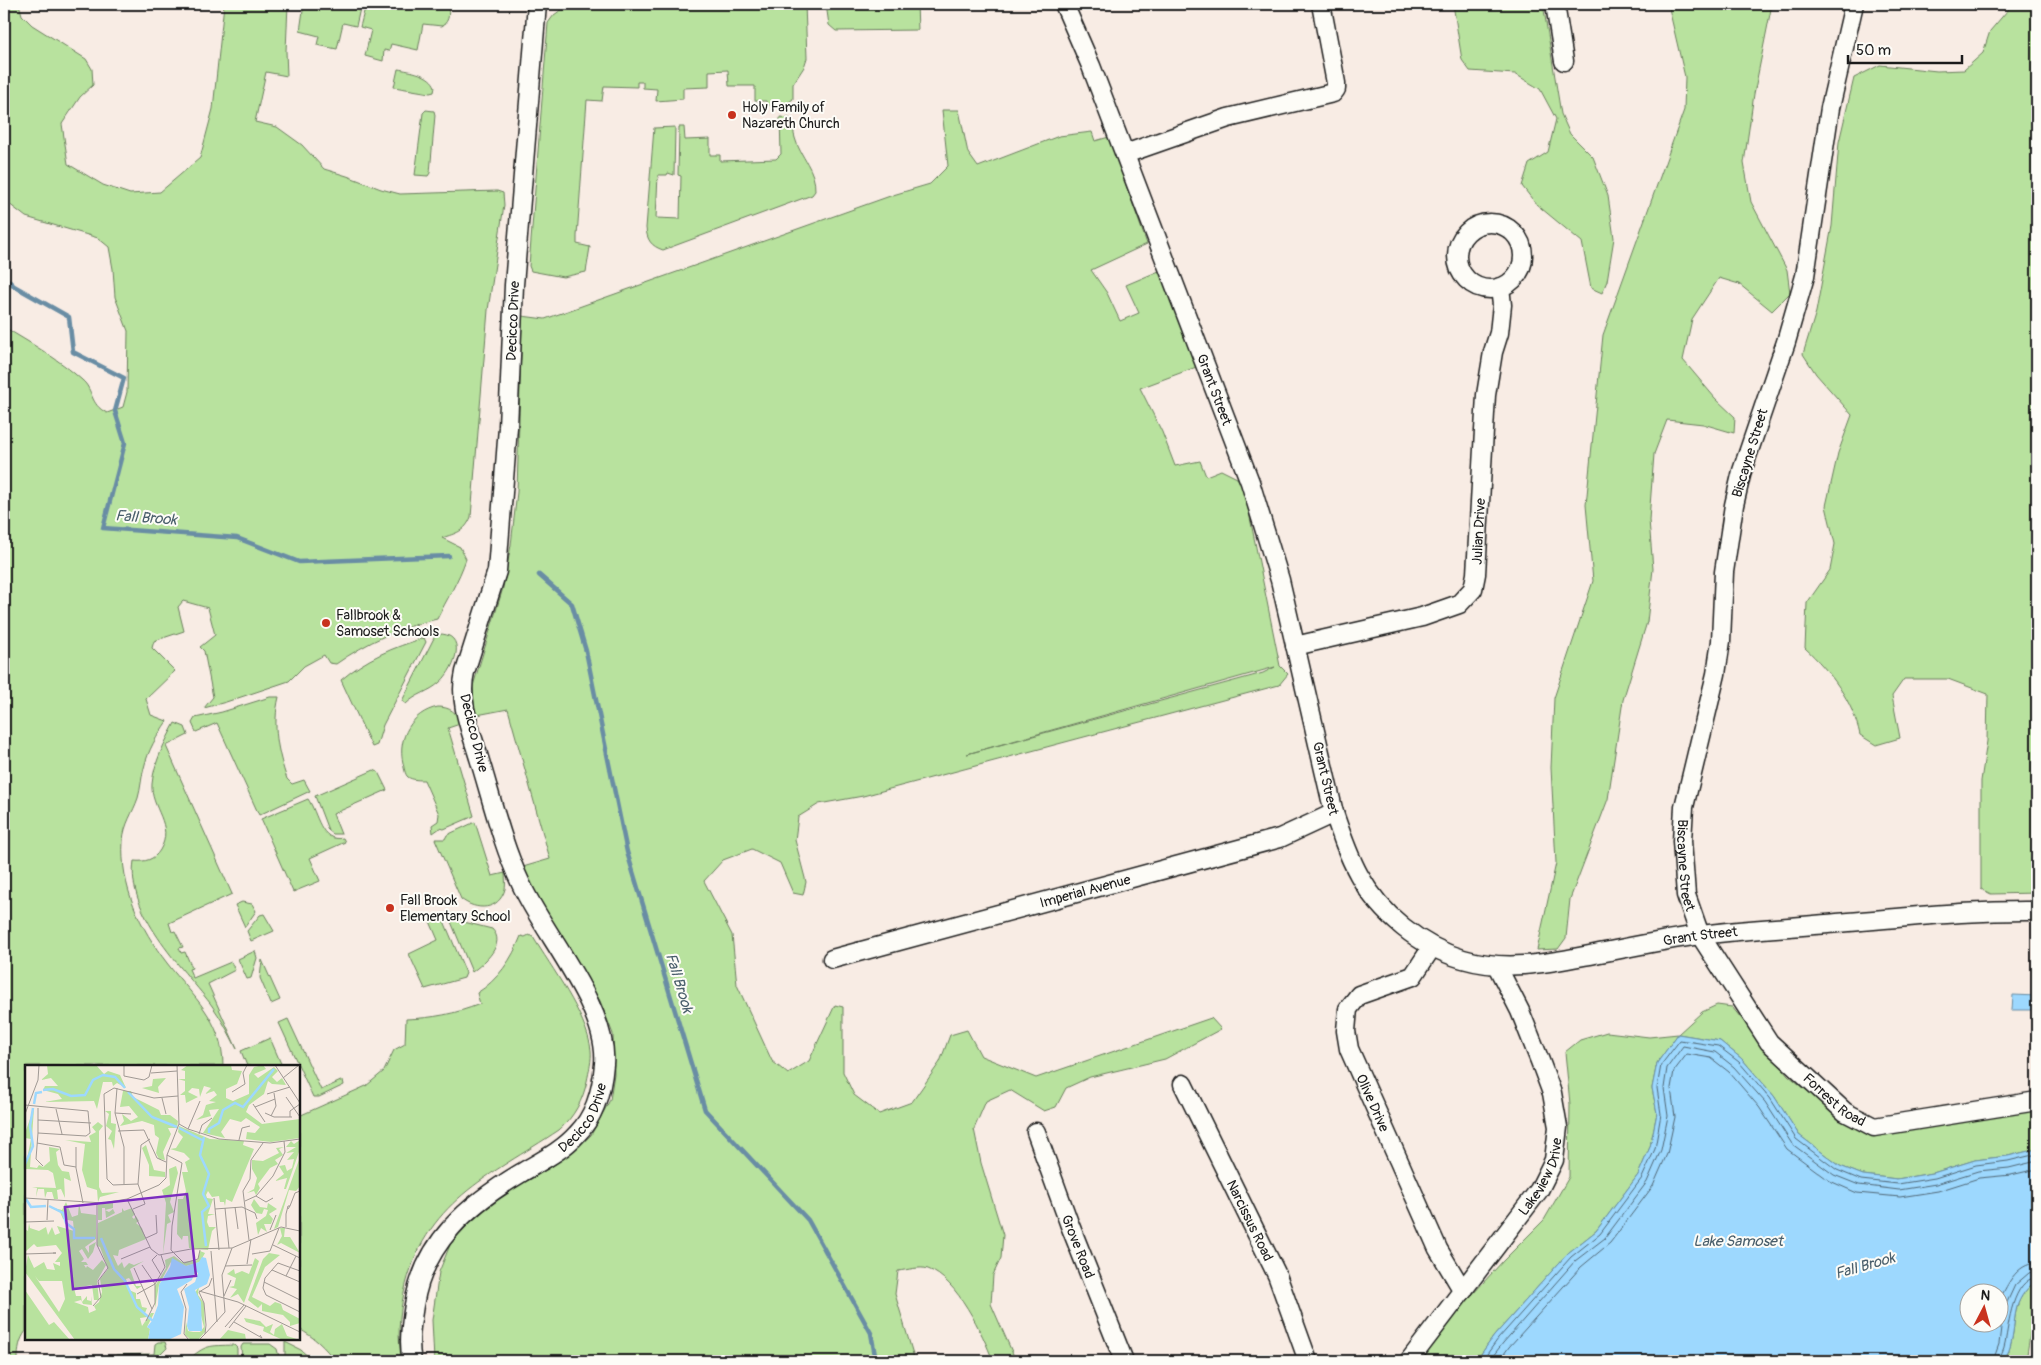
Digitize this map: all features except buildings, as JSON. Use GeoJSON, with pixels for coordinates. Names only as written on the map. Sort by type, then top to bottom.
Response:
{"type":"FeatureCollection","features":[{"type":"Feature","properties":{"kind":"street","name":"Decicco Drive"},"geometry":{"type":"LineString","coordinates":[[412,1361],[410,1331],[415,1296],[423,1272],[435,1248],[450,1227],[470,1207],[497,1187],[552,1154],[578,1134],[597,1103],[603,1077],[605,1053],[600,1025],[521,886],[509,858],[470,730],[462,689],[465,672],[497,571],[508,427],[514,285],[537,4]]}},
{"type":"Feature","properties":{"kind":"street","name":"Grant Street"},"geometry":{"type":"LineString","coordinates":[[1064,4],[1091,66],[1250,482],[1280,580],[1334,812],[1345,845],[1360,876],[1379,904],[1404,928],[1432,947],[1464,959],[1497,966],[1531,966],[1700,936],[1910,917],[2006,910],[2037,911]]}},
{"type":"Feature","properties":{"kind":"street"},"geometry":{"type":"LineString","coordinates":[[1125,154],[1228,118],[1333,93],[1336,89],[1336,83],[1321,4]]}},
{"type":"Feature","properties":{"kind":"street"},"geometry":{"type":"LineString","coordinates":[[1555,4],[1564,61]]}},
{"type":"Feature","properties":{"kind":"street","name":"Biscayne Street"},"geometry":{"type":"LineString","coordinates":[[1700,936],[1686,895],[1682,842],[1684,807],[1716,674],[1721,641],[1724,572],[1734,505],[1742,472],[1786,342],[1805,276],[1830,108],[1854,4]]}},
{"type":"Feature","properties":{"kind":"street","name":"Julian Drive"},"geometry":{"type":"LineString","coordinates":[[1295,646],[1422,617],[1459,604],[1473,589],[1476,574],[1487,387],[1493,352],[1499,334],[1502,305],[1500,287]]}},
{"type":"Feature","properties":{"kind":"street","name":"Imperial Avenue"},"geometry":{"type":"LineString","coordinates":[[832,959],[1280,838],[1334,812]]}},
{"type":"Feature","properties":{"kind":"street","name":"Forrest Road"},"geometry":{"type":"LineString","coordinates":[[1700,936],[1769,1042],[1846,1112],[1874,1127],[2037,1102]]}},
{"type":"Feature","properties":{"kind":"street","name":"Olive Drive"},"geometry":{"type":"LineString","coordinates":[[1432,947],[1413,976],[1360,995],[1348,1009],[1346,1031],[1349,1049],[1438,1249],[1463,1291]]}},
{"type":"Feature","properties":{"kind":"street","name":"Lakeview Drive"},"geometry":{"type":"LineString","coordinates":[[1409,1361],[1539,1190],[1554,1160],[1558,1127],[1552,1093],[1520,1010],[1497,966]]}},
{"type":"Feature","properties":{"kind":"street","name":"Narcissus Road"},"geometry":{"type":"LineString","coordinates":[[1183,1084],[1278,1275],[1308,1361]]}},
{"type":"Feature","properties":{"kind":"street","name":"Grove Road"},"geometry":{"type":"LineString","coordinates":[[1036,1132],[1072,1231],[1124,1361]]}},
{"type":"Feature","properties":{"kind":"green space"},"geometry":{"type":"Polygon","coordinates":[[[4,4],[19,4],[22,15],[32,25],[86,59],[92,69],[93,85],[80,97],[62,124],[68,164],[103,185],[130,194],[160,192],[200,158],[213,109],[224,4],[288,4],[287,76],[266,72],[255,122],[277,127],[302,145],[324,169],[381,189],[400,194],[497,191],[503,193],[504,205],[488,310],[471,517],[463,529],[442,538],[460,547],[466,559],[437,619],[410,626],[384,636],[336,664],[329,663],[324,655],[304,666],[289,681],[204,708],[213,697],[204,651],[200,647],[215,635],[208,608],[183,601],[178,607],[184,631],[154,641],[152,648],[175,671],[146,699],[151,715],[167,721],[148,755],[138,798],[125,829],[123,858],[125,874],[128,890],[148,936],[205,1010],[212,1022],[222,1050],[223,1065],[25,1065],[25,1333],[19,1345],[18,1361],[4,1361],[4,327],[73,372],[86,384],[97,405],[107,413],[123,407],[127,392],[128,331],[115,297],[109,247],[98,238],[26,217],[4,200],[4,4]]]}},
{"type":"Feature","properties":{"kind":"green space"},"geometry":{"type":"Polygon","coordinates":[[[304,4],[361,4],[356,26],[343,23],[337,49],[317,45],[319,36],[300,31],[304,4]]]}},
{"type":"Feature","properties":{"kind":"green space"},"geometry":{"type":"Polygon","coordinates":[[[366,4],[446,4],[448,16],[447,21],[442,26],[423,24],[418,50],[391,44],[389,51],[384,50],[383,61],[365,56],[371,30],[360,27],[366,4]]]}},
{"type":"Feature","properties":{"kind":"green space"},"geometry":{"type":"Polygon","coordinates":[[[651,4],[805,4],[807,58],[804,67],[793,84],[793,99],[785,105],[767,105],[766,101],[755,101],[755,86],[729,86],[728,70],[709,71],[709,87],[683,88],[683,99],[656,101],[657,89],[643,88],[643,82],[637,82],[637,87],[604,86],[602,101],[587,100],[577,236],[577,244],[590,247],[586,272],[563,277],[531,271],[529,266],[548,23],[561,10],[651,4]]]}},
{"type":"Feature","properties":{"kind":"green space"},"geometry":{"type":"Polygon","coordinates":[[[826,4],[917,4],[918,30],[836,31],[829,25],[826,4]]]}},
{"type":"Feature","properties":{"kind":"green space"},"geometry":{"type":"Polygon","coordinates":[[[1453,4],[1543,4],[1561,114],[1570,134],[1593,157],[1608,196],[1614,238],[1607,281],[1602,293],[1591,288],[1582,242],[1536,204],[1522,186],[1529,164],[1548,152],[1556,119],[1540,89],[1515,74],[1470,71],[1462,60],[1453,4]]]}},
{"type":"Feature","properties":{"kind":"green space"},"geometry":{"type":"Polygon","coordinates":[[[1668,4],[1772,4],[1754,94],[1744,163],[1751,202],[1787,270],[1790,293],[1772,311],[1739,284],[1719,278],[1692,319],[1683,360],[1715,398],[1735,417],[1734,433],[1703,424],[1667,420],[1654,454],[1649,520],[1653,569],[1647,622],[1623,700],[1608,799],[1570,899],[1566,938],[1558,949],[1537,950],[1556,863],[1551,768],[1554,698],[1593,581],[1586,505],[1603,335],[1684,110],[1685,77],[1668,4]]]}},
{"type":"Feature","properties":{"kind":"green space"},"geometry":{"type":"Polygon","coordinates":[[[2013,4],[2037,4],[2037,893],[1991,894],[1981,889],[1981,781],[1987,741],[1988,694],[1948,679],[1904,679],[1892,696],[1900,738],[1876,745],[1860,735],[1852,710],[1839,687],[1805,648],[1807,603],[1830,570],[1835,544],[1826,506],[1838,453],[1852,415],[1816,374],[1803,354],[1816,312],[1832,226],[1839,142],[1854,78],[1880,65],[1937,71],[1964,70],[1983,53],[1990,31],[2013,4]]]}},
{"type":"Feature","properties":{"kind":"green space"},"geometry":{"type":"Polygon","coordinates":[[[398,69],[425,76],[433,83],[435,87],[434,92],[394,87],[398,69]]]}},
{"type":"Feature","properties":{"kind":"green space"},"geometry":{"type":"Polygon","coordinates":[[[426,110],[434,111],[435,115],[430,173],[428,176],[415,175],[423,113],[426,110]]]}},
{"type":"Feature","properties":{"kind":"green space"},"geometry":{"type":"Polygon","coordinates":[[[942,110],[959,110],[968,153],[978,167],[1059,136],[1092,132],[1095,141],[1109,137],[1147,244],[1091,270],[1107,293],[1120,321],[1139,313],[1126,285],[1159,271],[1199,366],[1140,388],[1162,432],[1175,466],[1200,461],[1206,476],[1221,470],[1237,478],[1244,488],[1280,666],[1288,674],[1279,685],[863,796],[819,804],[798,817],[795,840],[806,882],[803,895],[793,893],[780,863],[752,849],[723,860],[704,881],[732,935],[737,985],[772,1061],[788,1074],[809,1061],[835,1005],[843,1007],[843,1072],[854,1095],[879,1114],[912,1102],[940,1062],[950,1035],[967,1030],[981,1056],[1036,1078],[1211,1018],[1221,1029],[1165,1059],[1090,1077],[1066,1088],[1056,1107],[1044,1111],[1010,1090],[986,1101],[974,1129],[981,1163],[1003,1235],[1001,1258],[993,1275],[991,1304],[1016,1361],[993,1361],[976,1323],[959,1295],[939,1275],[928,1269],[913,1268],[898,1271],[895,1294],[915,1361],[434,1361],[432,1320],[439,1272],[450,1245],[477,1214],[505,1193],[548,1169],[574,1151],[591,1135],[610,1100],[614,1074],[613,1034],[600,1001],[522,871],[523,867],[550,859],[508,709],[477,715],[474,705],[473,686],[503,588],[511,545],[517,492],[522,316],[545,319],[893,195],[930,184],[948,166],[942,110]],[[1275,667],[967,754],[1263,673],[1275,667]]]}},
{"type":"Feature","properties":{"kind":"green space"},"geometry":{"type":"Polygon","coordinates":[[[780,117],[789,118],[794,122],[794,134],[797,145],[815,183],[815,191],[812,195],[663,250],[655,247],[647,236],[646,228],[654,128],[675,127],[674,175],[668,173],[667,175],[658,175],[656,218],[680,219],[681,176],[678,175],[679,127],[684,127],[685,140],[710,139],[710,155],[720,155],[720,161],[776,159],[781,154],[780,117]]]}},
{"type":"Feature","properties":{"kind":"green space"},"geometry":{"type":"Polygon","coordinates":[[[442,634],[450,637],[455,642],[456,656],[449,672],[431,689],[406,704],[402,701],[435,636],[442,634]]]}},
{"type":"Feature","properties":{"kind":"green space"},"geometry":{"type":"Polygon","coordinates":[[[424,638],[426,642],[383,725],[377,745],[372,747],[341,680],[380,654],[424,638]]]}},
{"type":"Feature","properties":{"kind":"green space"},"geometry":{"type":"Polygon","coordinates":[[[270,697],[279,697],[276,718],[277,739],[287,779],[292,784],[304,780],[310,791],[259,815],[217,723],[196,732],[192,723],[195,718],[222,712],[270,697]]]}},
{"type":"Feature","properties":{"kind":"green space"},"geometry":{"type":"Polygon","coordinates":[[[438,707],[452,711],[459,720],[460,724],[448,728],[474,816],[444,829],[440,828],[433,833],[432,825],[438,821],[439,814],[424,780],[407,776],[404,769],[402,744],[408,728],[414,720],[421,714],[438,707]]]}},
{"type":"Feature","properties":{"kind":"green space"},"geometry":{"type":"Polygon","coordinates":[[[175,723],[185,727],[188,735],[166,746],[232,894],[169,923],[172,932],[175,931],[183,947],[179,948],[181,953],[185,952],[192,968],[189,969],[193,978],[231,962],[235,970],[208,984],[237,1049],[210,1003],[158,938],[138,900],[134,881],[134,861],[145,861],[152,858],[158,853],[164,841],[164,824],[152,793],[152,784],[158,760],[175,723]]]}},
{"type":"Feature","properties":{"kind":"green space"},"geometry":{"type":"Polygon","coordinates":[[[374,770],[378,772],[387,790],[333,814],[341,834],[333,834],[328,830],[315,796],[374,770]]]}},
{"type":"Feature","properties":{"kind":"green space"},"geometry":{"type":"Polygon","coordinates":[[[308,799],[324,832],[335,838],[343,838],[345,842],[310,858],[320,881],[293,892],[261,819],[308,799]]]}},
{"type":"Feature","properties":{"kind":"green space"},"geometry":{"type":"Polygon","coordinates":[[[475,822],[492,876],[505,873],[505,889],[502,896],[498,902],[486,907],[473,906],[461,899],[435,839],[445,839],[447,835],[475,822]]]}},
{"type":"Feature","properties":{"kind":"green space"},"geometry":{"type":"Polygon","coordinates":[[[242,902],[252,904],[256,911],[245,927],[235,905],[242,902]]]}},
{"type":"Feature","properties":{"kind":"green space"},"geometry":{"type":"Polygon","coordinates":[[[451,913],[464,922],[492,929],[496,935],[497,941],[492,953],[472,972],[449,917],[451,913]]]}},
{"type":"Feature","properties":{"kind":"green space"},"geometry":{"type":"Polygon","coordinates":[[[264,914],[274,931],[251,941],[247,931],[260,915],[264,914]]]}},
{"type":"Feature","properties":{"kind":"green space"},"geometry":{"type":"Polygon","coordinates":[[[441,914],[466,973],[464,978],[425,989],[409,954],[438,940],[429,919],[441,914]]]}},
{"type":"Feature","properties":{"kind":"green space"},"geometry":{"type":"Polygon","coordinates":[[[529,935],[533,937],[576,1007],[588,1036],[591,1062],[580,1101],[569,1120],[559,1130],[484,1178],[443,1213],[427,1235],[414,1262],[402,1302],[399,1335],[402,1361],[335,1361],[319,1343],[300,1330],[300,1116],[366,1086],[384,1071],[394,1050],[405,1044],[406,1019],[444,1015],[480,1004],[477,993],[485,988],[504,968],[521,936],[529,935]]]}},
{"type":"Feature","properties":{"kind":"green space"},"geometry":{"type":"Polygon","coordinates":[[[255,951],[257,958],[251,978],[247,979],[238,959],[255,951]]]}},
{"type":"Feature","properties":{"kind":"green space"},"geometry":{"type":"Polygon","coordinates":[[[262,960],[280,1000],[271,1004],[260,978],[262,960]]]}},
{"type":"Feature","properties":{"kind":"green space"},"geometry":{"type":"Polygon","coordinates":[[[1717,1005],[1732,1007],[1788,1075],[1840,1118],[1866,1131],[2037,1109],[2037,1149],[2008,1156],[1975,1160],[1933,1173],[1897,1179],[1863,1175],[1840,1166],[1799,1135],[1774,1096],[1742,1059],[1720,1041],[1678,1034],[1702,1012],[1717,1005]]]}},
{"type":"Feature","properties":{"kind":"green space"},"geometry":{"type":"Polygon","coordinates":[[[288,1019],[321,1090],[343,1080],[344,1085],[319,1097],[313,1097],[300,1065],[298,1065],[279,1023],[288,1019]]]}},
{"type":"Feature","properties":{"kind":"green space"},"geometry":{"type":"Polygon","coordinates":[[[1607,1032],[1649,1037],[1678,1034],[1657,1063],[1652,1088],[1657,1113],[1650,1147],[1638,1175],[1596,1231],[1568,1253],[1494,1336],[1476,1361],[1417,1361],[1451,1318],[1503,1261],[1544,1220],[1569,1177],[1570,1104],[1565,1052],[1580,1040],[1607,1032]]]}},
{"type":"Feature","properties":{"kind":"green space"},"geometry":{"type":"Polygon","coordinates":[[[270,1038],[282,1065],[247,1065],[241,1051],[270,1038]]]}},
{"type":"Feature","properties":{"kind":"green space"},"geometry":{"type":"Polygon","coordinates":[[[2037,1280],[2037,1303],[2034,1308],[2026,1361],[2003,1361],[2010,1347],[2018,1303],[2028,1288],[2037,1280]]]}},
{"type":"Feature","properties":{"kind":"green space"},"geometry":{"type":"Polygon","coordinates":[[[165,1342],[167,1348],[154,1361],[114,1361],[117,1355],[154,1354],[155,1344],[165,1342]]]}},
{"type":"Feature","properties":{"kind":"green space"},"geometry":{"type":"Polygon","coordinates":[[[285,1342],[301,1350],[313,1361],[285,1361],[285,1342]]]}},
{"type":"Feature","properties":{"kind":"green space"},"geometry":{"type":"Polygon","coordinates":[[[243,1344],[270,1344],[277,1349],[280,1361],[246,1361],[246,1359],[242,1359],[241,1347],[243,1344]]]}},
{"type":"Feature","properties":{"kind":"green space"},"geometry":{"type":"Polygon","coordinates":[[[234,1345],[237,1348],[237,1359],[235,1361],[187,1361],[199,1351],[208,1347],[234,1345]]]}},
{"type":"Feature","properties":{"kind":"water"},"geometry":{"type":"Polygon","coordinates":[[[2013,995],[2037,996],[2037,1010],[2012,1010],[2013,995]]]}},
{"type":"Feature","properties":{"kind":"water","name":"Lake Samoset"},"geometry":{"type":"Polygon","coordinates":[[[1678,1034],[1720,1041],[1742,1059],[1774,1096],[1799,1135],[1840,1166],[1863,1175],[1897,1179],[1933,1173],[1975,1160],[2008,1156],[2037,1149],[2037,1280],[2028,1288],[2018,1303],[2010,1347],[2003,1361],[1476,1361],[1494,1336],[1568,1253],[1596,1231],[1638,1175],[1650,1147],[1657,1113],[1652,1088],[1657,1063],[1678,1034]]]}},
{"type":"Feature","properties":{"kind":"waterway","name":"Fall Brook"},"geometry":{"type":"LineString","coordinates":[[4,276],[14,286],[69,317],[73,352],[124,378],[115,411],[125,443],[103,528],[237,538],[299,562],[449,556]]}},
{"type":"Feature","properties":{"kind":"waterway","name":"Fall Brook"},"geometry":{"type":"LineString","coordinates":[[539,575],[572,604],[586,651],[627,852],[705,1110],[808,1220],[871,1333],[876,1361]]}},
{"type":"Feature","properties":{"kind":"place","name":"Holy Family of Nazareth Church"},"geometry":{"type":"Point","coordinates":[732,115]}},
{"type":"Feature","properties":{"kind":"place","name":"Fallbrook & Samoset Schools"},"geometry":{"type":"Point","coordinates":[326,623]}},
{"type":"Feature","properties":{"kind":"place","name":"Fall Brook Elementary School"},"geometry":{"type":"Point","coordinates":[390,908]}}]}
